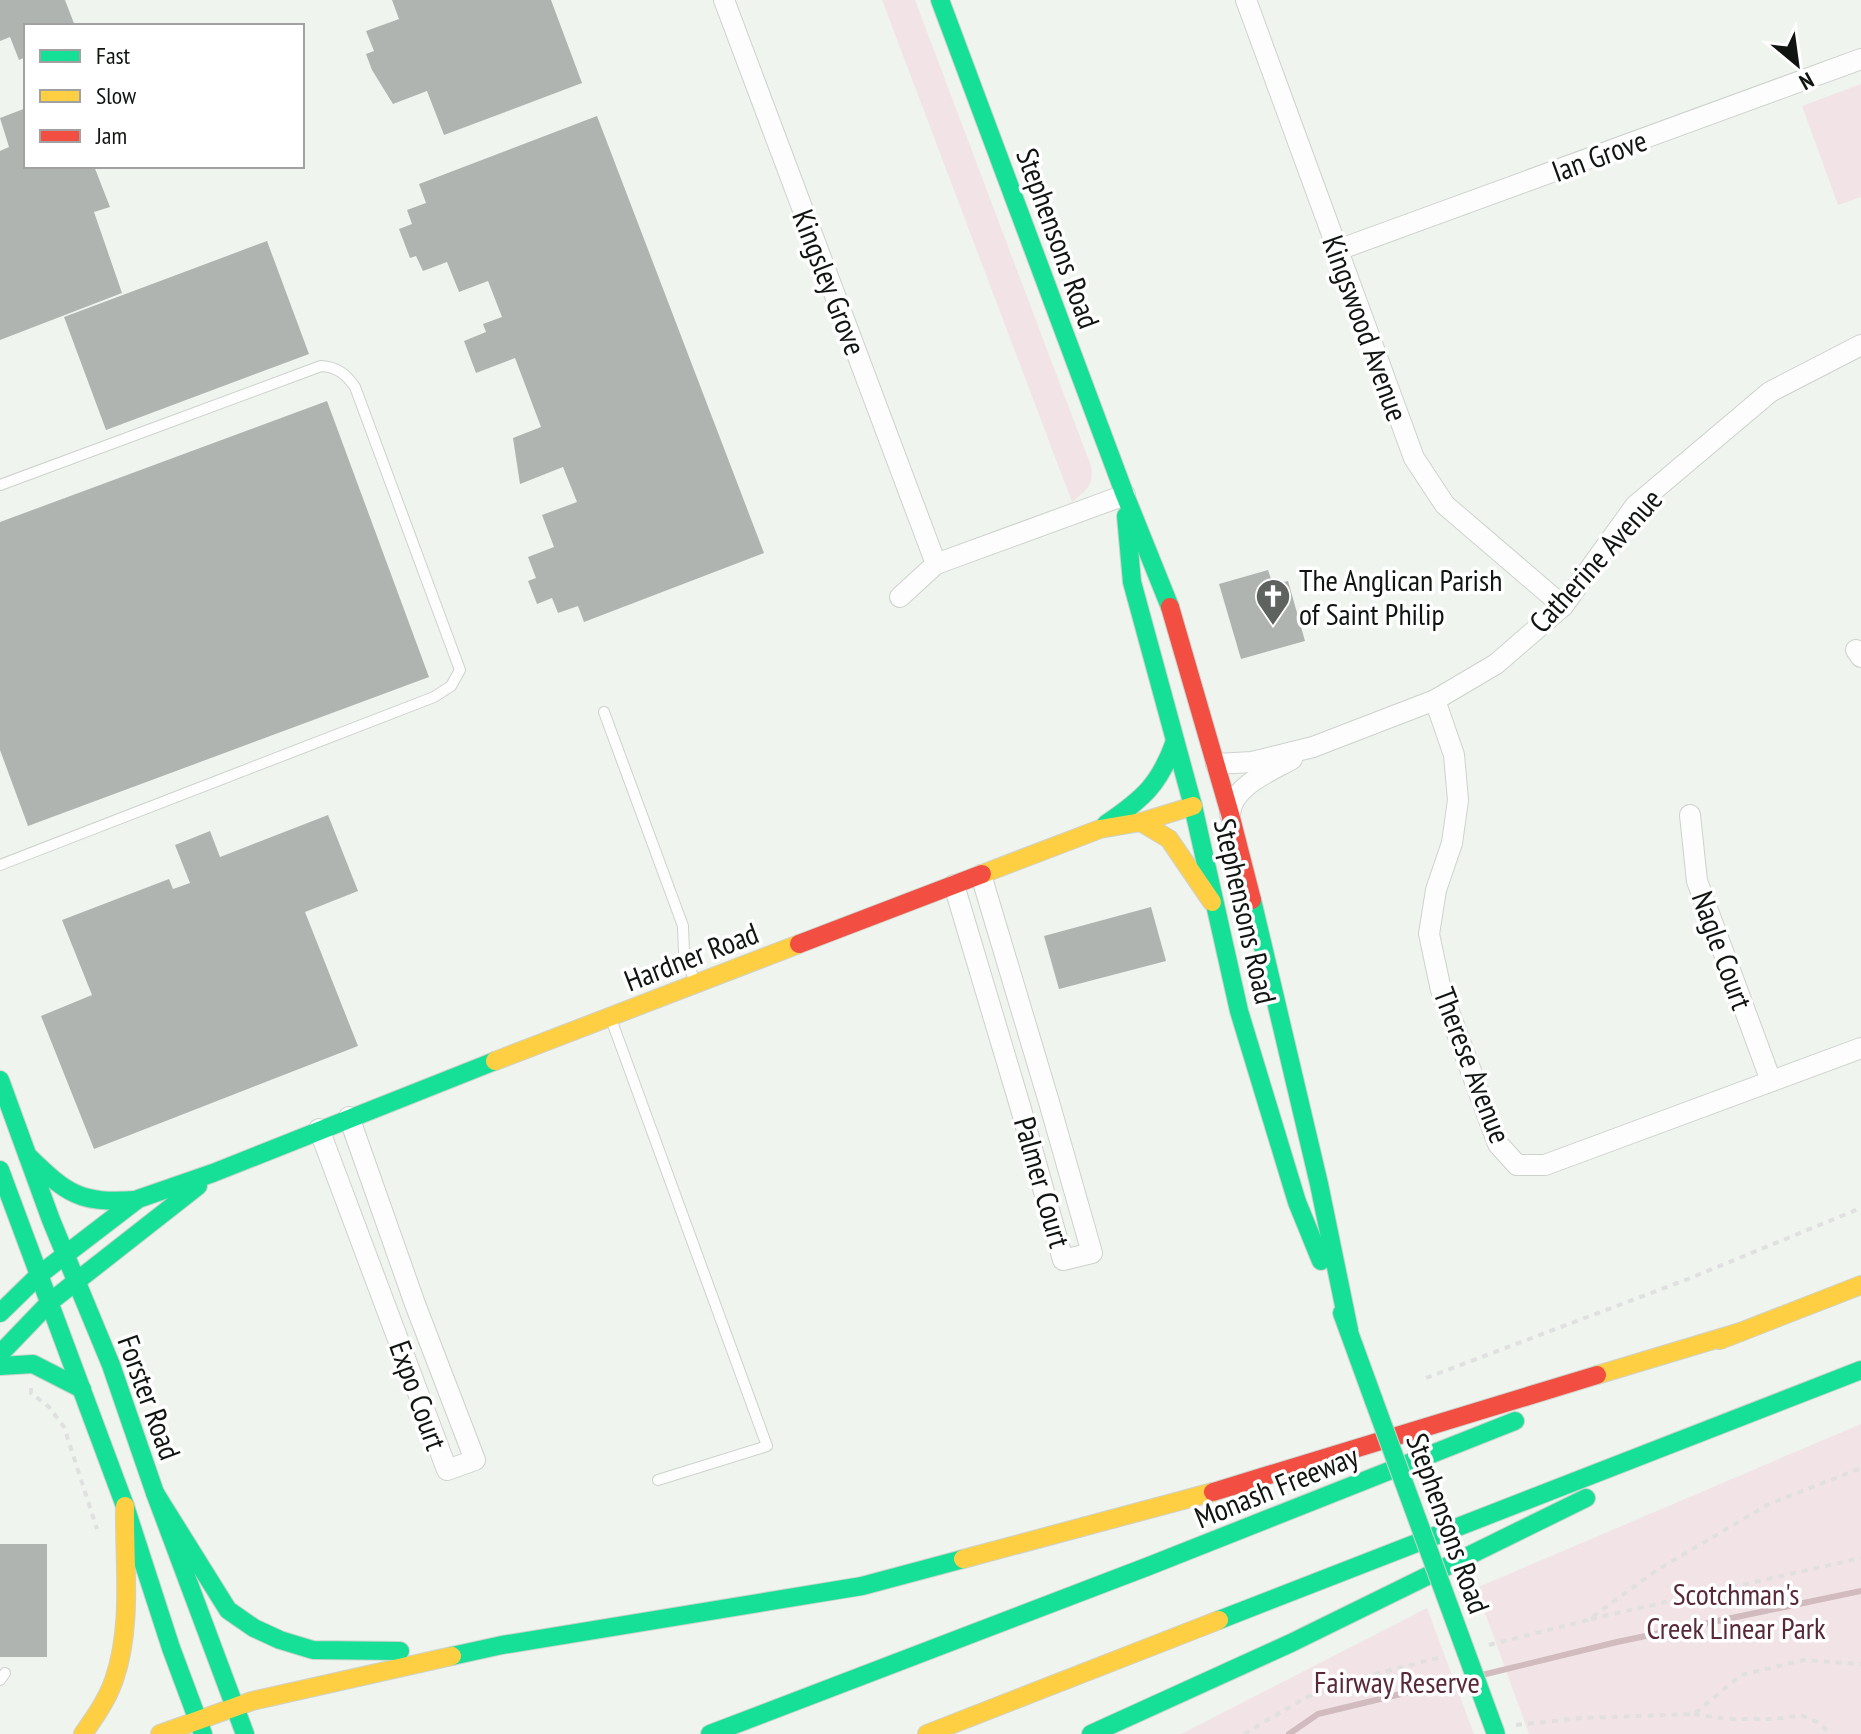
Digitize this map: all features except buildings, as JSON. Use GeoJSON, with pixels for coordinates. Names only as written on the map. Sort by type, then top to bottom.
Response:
{"type":"FeatureCollection","features":[{"type":"Feature","properties":{"kind":"main road","name":"Stephensons Road"},"geometry":{"type":"LineString","coordinates":[[940,0],[1125,495],[1165,590],[1230,814],[1319,1184],[1349,1330]]}},
{"type":"Feature","properties":{"kind":"main road","name":"Stephensons Road"},"geometry":{"type":"LineString","coordinates":[[1125,495],[1132,582],[1193,806],[1239,1011],[1297,1202],[1349,1330],[1500,1731]]}},
{"type":"Feature","properties":{"kind":"main road"},"geometry":{"type":"LineString","coordinates":[[1100,829],[1154,788],[1163,775],[1175,741]]}},
{"type":"Feature","properties":{"kind":"main road"},"geometry":{"type":"LineString","coordinates":[[1193,806],[1216,764]]}},
{"type":"Feature","properties":{"kind":"main road","name":"Hardner Road"},"geometry":{"type":"LineString","coordinates":[[0,1313],[39,1275],[138,1199],[213,1173],[349,1117],[1100,829],[1141,822],[1193,806]]}},
{"type":"Feature","properties":{"kind":"main road"},"geometry":{"type":"LineString","coordinates":[[1141,822],[1169,839],[1214,905]]}},
{"type":"Feature","properties":{"kind":"main road","name":"Forster Road"},"geometry":{"type":"LineString","coordinates":[[0,1080],[65,1254],[111,1365],[245,1734]]}},
{"type":"Feature","properties":{"kind":"main road"},"geometry":{"type":"LineString","coordinates":[[28,1156],[63,1190],[84,1200],[104,1203],[138,1199]]}},
{"type":"Feature","properties":{"kind":"main road","name":"Forster Road"},"geometry":{"type":"LineString","coordinates":[[0,1170],[125,1506],[200,1726]]}},
{"type":"Feature","properties":{"kind":"main road","name":"Hardner Road"},"geometry":{"type":"LineString","coordinates":[[0,1354],[50,1302],[213,1173]]}},
{"type":"Feature","properties":{"kind":"main road","name":"Monash Freeway"},"geometry":{"type":"LineString","coordinates":[[710,1734],[1149,1566],[1861,1285]]}},
{"type":"Feature","properties":{"kind":"main road"},"geometry":{"type":"LineString","coordinates":[[160,1734],[200,1726],[234,1706],[323,1683],[502,1645],[862,1586],[1219,1490],[1740,1332]]}},
{"type":"Feature","properties":{"kind":"main road"},"geometry":{"type":"LineString","coordinates":[[0,1366],[33,1364],[82,1389]]}},
{"type":"Feature","properties":{"kind":"main road"},"geometry":{"type":"LineString","coordinates":[[927,1734],[1861,1370]]}},
{"type":"Feature","properties":{"kind":"main road"},"geometry":{"type":"LineString","coordinates":[[1091,1734],[1291,1643],[1794,1395]]}},
{"type":"Feature","properties":{"kind":"main road"},"geometry":{"type":"LineString","coordinates":[[155,1493],[228,1610],[254,1628],[280,1640],[313,1650],[370,1653],[502,1645]]}},
{"type":"Feature","properties":{"kind":"main road"},"geometry":{"type":"LineString","coordinates":[[83,1734],[105,1703],[125,1640],[128,1591],[125,1506]]}},
{"type":"Feature","properties":{"kind":"street","name":"Kingsley Grove"},"geometry":{"type":"LineString","coordinates":[[724,0],[936,564]]}},
{"type":"Feature","properties":{"kind":"street","name":"Kingswood Avenue"},"geometry":{"type":"LineString","coordinates":[[1247,0],[1414,458],[1445,505],[1563,606]]}},
{"type":"Feature","properties":{"kind":"street","name":"Ian Grove"},"geometry":{"type":"LineString","coordinates":[[1338,250],[1861,59]]}},
{"type":"Feature","properties":{"kind":"street","name":"Catherine Avenue"},"geometry":{"type":"LineString","coordinates":[[1216,764],[1252,762],[1313,747],[1435,700],[1496,664],[1563,606],[1635,506],[1770,392],[1861,345]]}},
{"type":"Feature","properties":{"kind":"street"},"geometry":{"type":"LineString","coordinates":[[900,597],[936,564],[1125,495]]}},
{"type":"Feature","properties":{"kind":"street","name":"Therese Avenue"},"geometry":{"type":"LineString","coordinates":[[1435,700],[1454,755],[1458,800],[1452,843],[1436,890],[1429,934],[1441,990],[1498,1144],[1517,1165],[1545,1165],[1861,1048]]}},
{"type":"Feature","properties":{"kind":"street","name":"Catherine Avenue"},"geometry":{"type":"LineString","coordinates":[[1230,814],[1234,801],[1248,786],[1313,747]]}},
{"type":"Feature","properties":{"kind":"street","name":"Nagle Court"},"geometry":{"type":"LineString","coordinates":[[1690,815],[1697,881],[1771,1081]]}},
{"type":"Feature","properties":{"kind":"street","name":"Palmer Court"},"geometry":{"type":"LineString","coordinates":[[954,885],[1063,1260],[1092,1253],[981,875]]}},
{"type":"Feature","properties":{"kind":"street"},"geometry":{"type":"LineString","coordinates":[[1021,1109],[1049,1102]]}},
{"type":"Feature","properties":{"kind":"street","name":"Expo Court"},"geometry":{"type":"LineString","coordinates":[[319,1129],[447,1470],[475,1460],[415,1304],[349,1117]]}},
{"type":"Feature","properties":{"kind":"street"},"geometry":{"type":"LineString","coordinates":[[389,1313],[415,1304]]}},
{"type":"Feature","properties":{"kind":"lane"},"geometry":{"type":"LineString","coordinates":[[0,485],[321,366],[341,371],[355,387],[460,670],[451,686],[434,697],[0,865]]}},
{"type":"Feature","properties":{"kind":"lane"},"geometry":{"type":"LineString","coordinates":[[604,712],[683,926],[684,953],[695,984]]}},
{"type":"Feature","properties":{"kind":"lane"},"geometry":{"type":"LineString","coordinates":[[610,1017],[767,1446],[658,1480]]}},
{"type":"Feature","properties":{"kind":"path"},"geometry":{"type":"LineString","coordinates":[[1426,1378],[1688,1279],[1861,1208]]}},
{"type":"Feature","properties":{"kind":"path"},"geometry":{"type":"LineString","coordinates":[[33,1364],[31,1393],[49,1407],[64,1427],[100,1539]]}},
{"type":"Feature","properties":{"kind":"path"},"geometry":{"type":"LineString","coordinates":[[1588,1620],[1657,1570],[1769,1504],[1861,1468]]}},
{"type":"Feature","properties":{"kind":"path"},"geometry":{"type":"LineString","coordinates":[[1480,1647],[1861,1558]]}},
{"type":"Feature","properties":{"kind":"path"},"geometry":{"type":"LineString","coordinates":[[1244,1734],[1307,1697],[1363,1677],[1449,1655]]}},
{"type":"Feature","properties":{"kind":"path"},"geometry":{"type":"LineString","coordinates":[[1694,1714],[1741,1675],[1804,1660],[1861,1664]]}},
{"type":"Feature","properties":{"kind":"path"},"geometry":{"type":"LineString","coordinates":[[1500,1731],[1542,1720],[1694,1714],[1726,1719],[1775,1719],[1801,1715],[1817,1722],[1831,1734]]}},
{"type":"Feature","properties":{"kind":"green space"},"geometry":{"type":"Polygon","coordinates":[[[882,0],[915,0],[1091,466],[1088,487],[1072,502],[882,0]]]}},
{"type":"Feature","properties":{"kind":"green space"},"geometry":{"type":"Polygon","coordinates":[[[1861,84],[1861,197],[1838,205],[1802,106],[1861,84]]]}},
{"type":"Feature","properties":{"kind":"green space","name":"Scotchman's Creek Linear Park"},"geometry":{"type":"Polygon","coordinates":[[[1861,1424],[1861,1734],[1529,1734],[1476,1588],[1861,1424]]]}},
{"type":"Feature","properties":{"kind":"green space","name":"Fairway Reserve"},"geometry":{"type":"Polygon","coordinates":[[[1427,1608],[1474,1734],[1181,1734],[1427,1608]]]}},
{"type":"Feature","properties":{"kind":"waterway"},"geometry":{"type":"LineString","coordinates":[[1482,1675],[1617,1642],[1861,1591]]}},
{"type":"Feature","properties":{"kind":"waterway"},"geometry":{"type":"LineString","coordinates":[[1289,1734],[1318,1714],[1467,1678]]}},
{"type":"Feature","properties":{"kind":"traffic: fast"},"geometry":{"type":"LineString","coordinates":[[940,0],[1170,607]]}},
{"type":"Feature","properties":{"kind":"traffic: fast"},"geometry":{"type":"LineString","coordinates":[[1126,516],[1132,582],[1193,806],[1239,1011],[1297,1202],[1321,1261]]}},
{"type":"Feature","properties":{"kind":"traffic: fast"},"geometry":{"type":"LineString","coordinates":[[1106,824],[1149,789],[1163,769],[1175,741]]}},
{"type":"Feature","properties":{"kind":"traffic: fast"},"geometry":{"type":"LineString","coordinates":[[1252,900],[1319,1184],[1349,1330]]}},
{"type":"Feature","properties":{"kind":"traffic: fast"},"geometry":{"type":"LineString","coordinates":[[0,1313],[39,1275],[138,1199],[213,1173],[495,1061]]}},
{"type":"Feature","properties":{"kind":"traffic: fast"},"geometry":{"type":"LineString","coordinates":[[0,1080],[51,1220],[111,1365],[245,1734]]}},
{"type":"Feature","properties":{"kind":"traffic: fast"},"geometry":{"type":"LineString","coordinates":[[28,1156],[53,1179],[76,1194],[101,1200],[136,1200]]}},
{"type":"Feature","properties":{"kind":"traffic: fast"},"geometry":{"type":"LineString","coordinates":[[0,1170],[125,1506],[171,1648],[203,1734]]}},
{"type":"Feature","properties":{"kind":"traffic: fast"},"geometry":{"type":"LineString","coordinates":[[0,1354],[50,1302],[198,1186]]}},
{"type":"Feature","properties":{"kind":"traffic: fast"},"geometry":{"type":"LineString","coordinates":[[1342,1313],[1374,1401]]}},
{"type":"Feature","properties":{"kind":"traffic: fast"},"geometry":{"type":"LineString","coordinates":[[0,1366],[33,1364],[82,1389]]}},
{"type":"Feature","properties":{"kind":"traffic: fast"},"geometry":{"type":"LineString","coordinates":[[1219,1620],[1861,1370]]}},
{"type":"Feature","properties":{"kind":"traffic: fast"},"geometry":{"type":"LineString","coordinates":[[1374,1401],[1496,1734]]}},
{"type":"Feature","properties":{"kind":"traffic: fast"},"geometry":{"type":"LineString","coordinates":[[710,1734],[1149,1566],[1515,1421]]}},
{"type":"Feature","properties":{"kind":"traffic: fast"},"geometry":{"type":"LineString","coordinates":[[155,1493],[228,1610],[254,1628],[313,1650],[400,1651]]}},
{"type":"Feature","properties":{"kind":"traffic: fast"},"geometry":{"type":"LineString","coordinates":[[1091,1734],[1291,1643],[1586,1498]]}},
{"type":"Feature","properties":{"kind":"traffic: fast"},"geometry":{"type":"LineString","coordinates":[[452,1656],[502,1645],[862,1586],[963,1559]]}},
{"type":"Feature","properties":{"kind":"traffic: slow"},"geometry":{"type":"LineString","coordinates":[[982,874],[1100,829],[1141,822],[1193,806]]}},
{"type":"Feature","properties":{"kind":"traffic: slow"},"geometry":{"type":"LineString","coordinates":[[1141,822],[1169,839],[1212,902]]}},
{"type":"Feature","properties":{"kind":"traffic: slow"},"geometry":{"type":"LineString","coordinates":[[495,1061],[799,944]]}},
{"type":"Feature","properties":{"kind":"traffic: slow"},"geometry":{"type":"LineString","coordinates":[[1720,1340],[1861,1285]]}},
{"type":"Feature","properties":{"kind":"traffic: slow"},"geometry":{"type":"LineString","coordinates":[[1597,1375],[1740,1332]]}},
{"type":"Feature","properties":{"kind":"traffic: slow"},"geometry":{"type":"LineString","coordinates":[[963,1559],[1213,1492]]}},
{"type":"Feature","properties":{"kind":"traffic: slow"},"geometry":{"type":"LineString","coordinates":[[83,1734],[114,1680],[124,1638],[125,1506]]}},
{"type":"Feature","properties":{"kind":"traffic: slow"},"geometry":{"type":"LineString","coordinates":[[927,1734],[1219,1620]]}},
{"type":"Feature","properties":{"kind":"traffic: slow"},"geometry":{"type":"LineString","coordinates":[[160,1734],[252,1701],[452,1656]]}},
{"type":"Feature","properties":{"kind":"traffic: jam"},"geometry":{"type":"LineString","coordinates":[[1170,607],[1252,900]]}},
{"type":"Feature","properties":{"kind":"traffic: jam"},"geometry":{"type":"LineString","coordinates":[[799,944],[982,874]]}},
{"type":"Feature","properties":{"kind":"traffic: jam"},"geometry":{"type":"LineString","coordinates":[[1213,1492],[1597,1375]]}},
{"type":"Feature","properties":{"kind":"place","name":"The Anglican Parish of Saint Philip"},"geometry":{"type":"Point","coordinates":[1273,627]}}]}
